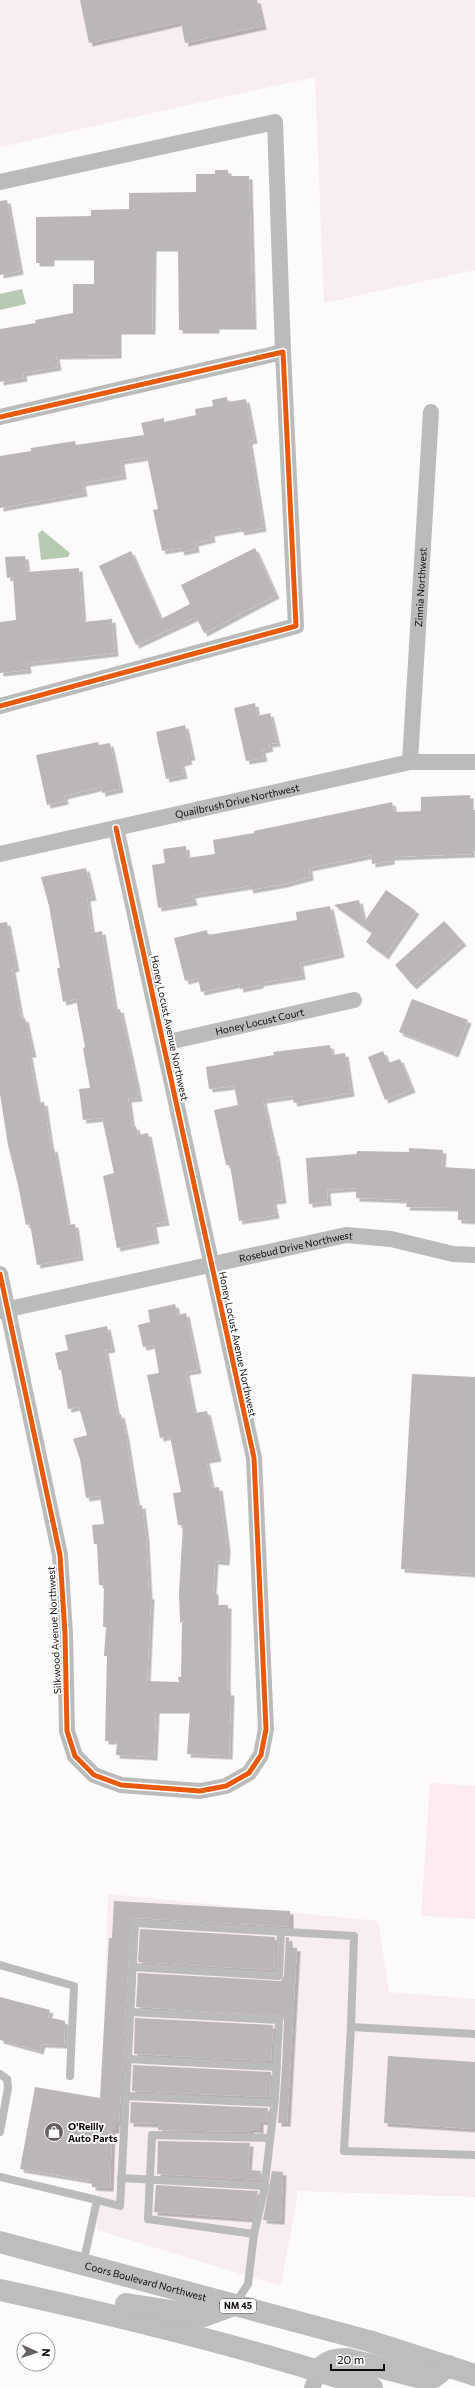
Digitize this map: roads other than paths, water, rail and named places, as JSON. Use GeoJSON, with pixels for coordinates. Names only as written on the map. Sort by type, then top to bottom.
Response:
{"type":"FeatureCollection","features":[{"type":"Feature","properties":{"kind":"main road","name":"Coors Boulevard Northwest"},"geometry":{"type":"LineString","coordinates":[[0,2242],[370,2341],[475,2375]]}},
{"type":"Feature","properties":{"kind":"main road"},"geometry":{"type":"LineString","coordinates":[[0,2290],[83,2308],[172,2330],[315,2379],[372,2388]]}},
{"type":"Feature","properties":{"kind":"main road"},"geometry":{"type":"LineString","coordinates":[[83,2308],[119,2303],[204,2316],[234,2304]]}},
{"type":"Feature","properties":{"kind":"main road"},"geometry":{"type":"LineString","coordinates":[[315,2379],[326,2363],[336,2359],[347,2359],[426,2378],[434,2377],[448,2366]]}},
{"type":"Feature","properties":{"kind":"street"},"geometry":{"type":"LineString","coordinates":[[0,182],[275,122],[283,352],[296,626],[0,706]]}},
{"type":"Feature","properties":{"kind":"street"},"geometry":{"type":"LineString","coordinates":[[0,417],[283,352]]}},
{"type":"Feature","properties":{"kind":"street","name":"Zinnia Northwest"},"geometry":{"type":"LineString","coordinates":[[410,762],[431,412]]}},
{"type":"Feature","properties":{"kind":"street","name":"Quailbrush Drive Northwest"},"geometry":{"type":"LineString","coordinates":[[0,854],[410,762],[475,762]]}},
{"type":"Feature","properties":{"kind":"street","name":"Honey Locust Avenue Northwest"},"geometry":{"type":"LineString","coordinates":[[116,828],[254,1458],[266,1728],[260,1755],[249,1772],[226,1786],[200,1791],[156,1789]]}},
{"type":"Feature","properties":{"kind":"street","name":"Honey Locust Court"},"geometry":{"type":"LineString","coordinates":[[164,1043],[354,1000]]}},
{"type":"Feature","properties":{"kind":"street","name":"Rosebud Drive Northwest"},"geometry":{"type":"LineString","coordinates":[[4,1310],[211,1263],[346,1235],[391,1239],[453,1254],[475,1255]]}},
{"type":"Feature","properties":{"kind":"street","name":"Silkwood Avenue Northwest"},"geometry":{"type":"LineString","coordinates":[[0,1274],[4,1310],[60,1555],[66,1634],[67,1731],[75,1756],[94,1775],[121,1785],[156,1789]]}},
{"type":"Feature","properties":{"kind":"lane"},"geometry":{"type":"LineString","coordinates":[[0,2177],[120,2206],[135,1923],[354,1936],[351,2027],[344,2151],[475,2155]]}},
{"type":"Feature","properties":{"kind":"lane"},"geometry":{"type":"LineString","coordinates":[[133,1967],[279,1976],[281,1932]]}},
{"type":"Feature","properties":{"kind":"lane"},"geometry":{"type":"LineString","coordinates":[[0,1965],[74,1986],[70,2076]]}},
{"type":"Feature","properties":{"kind":"lane"},"geometry":{"type":"LineString","coordinates":[[130,2012],[279,2020],[274,2103],[265,2186],[254,2234],[248,2284],[234,2304]]}},
{"type":"Feature","properties":{"kind":"lane"},"geometry":{"type":"LineString","coordinates":[[351,2027],[475,2034]]}},
{"type":"Feature","properties":{"kind":"lane"},"geometry":{"type":"LineString","coordinates":[[128,2059],[277,2067]]}},
{"type":"Feature","properties":{"kind":"lane"},"geometry":{"type":"LineString","coordinates":[[0,2074],[7,2079],[8,2088],[0,2132]]}},
{"type":"Feature","properties":{"kind":"lane"},"geometry":{"type":"LineString","coordinates":[[126,2096],[274,2103]]}},
{"type":"Feature","properties":{"kind":"lane"},"geometry":{"type":"LineString","coordinates":[[254,2234],[148,2219],[152,2135],[270,2138]]}},
{"type":"Feature","properties":{"kind":"lane"},"geometry":{"type":"LineString","coordinates":[[121,2178],[265,2186]]}},
{"type":"Feature","properties":{"kind":"lane"},"geometry":{"type":"LineString","coordinates":[[83,2264],[97,2200]]}},
{"type":"Feature","properties":{"kind":"place","name":"O'Reilly Auto Parts"},"geometry":{"type":"Point","coordinates":[54,2132]}}]}
